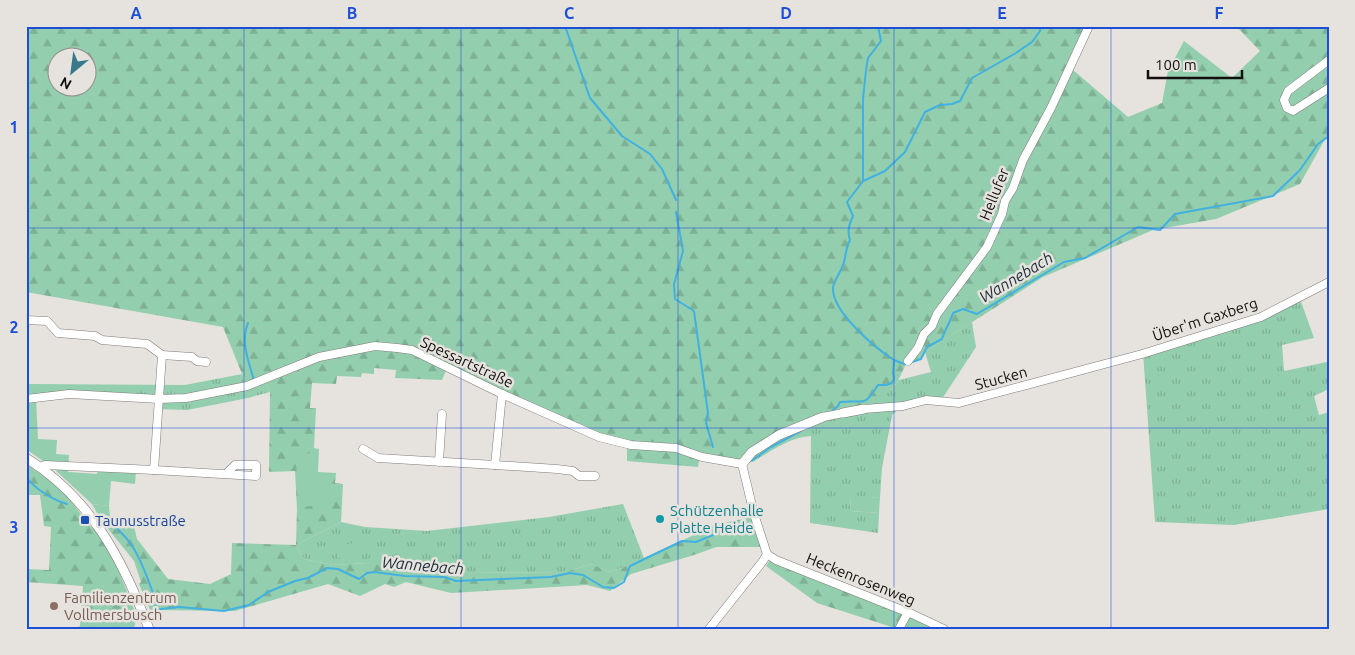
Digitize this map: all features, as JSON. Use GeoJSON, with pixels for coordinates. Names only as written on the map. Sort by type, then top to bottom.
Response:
{"type":"FeatureCollection","features":[{"type":"Feature","properties":{"kind":"street","name":"Hellufer"},"geometry":{"type":"LineString","coordinates":[[908,361],[918,348],[924,334],[932,326],[938,314],[987,247],[1023,160],[1051,108],[1089,26]]}},
{"type":"Feature","properties":{"kind":"street"},"geometry":{"type":"LineString","coordinates":[[1329,60],[1288,91],[1284,100],[1287,108],[1293,111],[1329,88]]}},
{"type":"Feature","properties":{"kind":"street","name":"Über'm Gaxberg"},"geometry":{"type":"LineString","coordinates":[[1142,354],[1260,317],[1329,282]]}},
{"type":"Feature","properties":{"kind":"street"},"geometry":{"type":"LineString","coordinates":[[26,320],[47,321],[58,333],[95,336],[102,340],[147,344],[162,355],[192,357],[197,361],[206,362]]}},
{"type":"Feature","properties":{"kind":"street","name":"Spessartstraße"},"geometry":{"type":"LineString","coordinates":[[26,399],[69,394],[159,399],[186,398],[247,386],[319,357],[375,346],[412,350],[502,394],[599,437],[631,445],[676,448],[702,456],[742,464]]}},
{"type":"Feature","properties":{"kind":"street","name":"Stucken"},"geometry":{"type":"LineString","coordinates":[[864,409],[903,406],[926,400],[959,403],[1142,354]]}},
{"type":"Feature","properties":{"kind":"street"},"geometry":{"type":"LineString","coordinates":[[154,470],[162,355]]}},
{"type":"Feature","properties":{"kind":"street"},"geometry":{"type":"LineString","coordinates":[[495,465],[502,394]]}},
{"type":"Feature","properties":{"kind":"street"},"geometry":{"type":"LineString","coordinates":[[709,629],[767,554],[754,514],[742,464],[752,452],[779,435],[822,416],[864,409]]}},
{"type":"Feature","properties":{"kind":"street"},"geometry":{"type":"LineString","coordinates":[[439,462],[442,414]]}},
{"type":"Feature","properties":{"kind":"street"},"geometry":{"type":"LineString","coordinates":[[363,449],[378,458],[573,470],[579,476],[595,476]]}},
{"type":"Feature","properties":{"kind":"street"},"geometry":{"type":"LineString","coordinates":[[26,458],[40,467],[77,500],[107,539],[126,571],[149,629]]}},
{"type":"Feature","properties":{"kind":"street"},"geometry":{"type":"LineString","coordinates":[[40,467],[45,465],[226,474]]}},
{"type":"Feature","properties":{"kind":"street","name":"Heckenrosenweg"},"geometry":{"type":"LineString","coordinates":[[767,554],[776,560],[908,612],[944,629]]}},
{"type":"Feature","properties":{"kind":"street"},"geometry":{"type":"LineString","coordinates":[[899,629],[908,612]]}},
{"type":"Feature","properties":{"kind":"green space"},"geometry":{"type":"Polygon","coordinates":[[[26,26],[1093,26],[1073,70],[1128,117],[1162,103],[1168,71],[1184,41],[1232,78],[1260,51],[1236,26],[1329,26],[1329,132],[1300,184],[1216,219],[1153,230],[1043,277],[925,352],[921,359],[909,363],[905,366],[898,381],[891,390],[864,409],[823,417],[779,435],[742,464],[700,454],[698,467],[627,461],[627,444],[599,437],[447,368],[442,380],[395,378],[396,370],[374,368],[374,374],[362,373],[361,377],[337,376],[336,384],[312,383],[310,408],[316,408],[314,448],[319,449],[318,472],[336,473],[335,483],[343,484],[341,522],[296,545],[295,471],[269,472],[270,392],[264,379],[247,386],[223,327],[26,292],[26,26]]]}},
{"type":"Feature","properties":{"kind":"green space"},"geometry":{"type":"Polygon","coordinates":[[[1299,296],[1314,338],[1282,345],[1284,371],[1327,362],[1329,389],[1314,396],[1319,415],[1329,412],[1329,509],[1234,525],[1155,522],[1143,352],[1260,316],[1299,296]]]}},
{"type":"Feature","properties":{"kind":"green space"},"geometry":{"type":"Polygon","coordinates":[[[972,322],[976,347],[940,402],[903,406],[892,415],[882,468],[880,498],[851,496],[850,511],[879,513],[878,533],[810,523],[811,436],[788,442],[753,462],[751,461],[754,453],[822,417],[891,390],[899,380],[931,372],[925,352],[972,322]]]}},
{"type":"Feature","properties":{"kind":"green space"},"geometry":{"type":"Polygon","coordinates":[[[242,374],[247,386],[264,379],[270,392],[187,410],[158,409],[159,399],[69,394],[26,399],[26,384],[185,385],[242,374]]]}},
{"type":"Feature","properties":{"kind":"green space"},"geometry":{"type":"Polygon","coordinates":[[[36,399],[38,439],[57,440],[56,454],[69,455],[68,472],[97,474],[98,469],[136,471],[135,484],[111,481],[109,506],[92,504],[53,468],[26,449],[26,401],[36,399]]]}},
{"type":"Feature","properties":{"kind":"green space"},"geometry":{"type":"Polygon","coordinates":[[[317,453],[318,478],[331,503],[298,508],[296,454],[317,453]]]}},
{"type":"Feature","properties":{"kind":"green space"},"geometry":{"type":"Polygon","coordinates":[[[26,464],[63,490],[111,552],[134,609],[136,620],[134,629],[76,629],[80,626],[83,586],[26,582],[26,569],[49,570],[51,527],[44,526],[40,495],[26,495],[26,464]]]}},
{"type":"Feature","properties":{"kind":"green space"},"geometry":{"type":"Polygon","coordinates":[[[851,495],[880,498],[879,513],[850,511],[851,495]]]}},
{"type":"Feature","properties":{"kind":"green space"},"geometry":{"type":"Polygon","coordinates":[[[92,504],[109,506],[110,517],[132,518],[137,539],[168,579],[210,584],[231,574],[232,543],[296,545],[304,559],[333,565],[368,563],[370,556],[379,553],[467,573],[564,572],[592,564],[609,572],[718,524],[753,517],[760,540],[760,547],[716,547],[631,574],[610,591],[587,585],[451,593],[406,582],[394,587],[385,584],[360,596],[328,584],[235,611],[150,610],[139,584],[141,582],[134,561],[101,520],[92,504]]]}},
{"type":"Feature","properties":{"kind":"green space"},"geometry":{"type":"Polygon","coordinates":[[[623,504],[644,558],[609,572],[592,564],[564,572],[467,573],[379,553],[368,563],[333,565],[304,559],[296,545],[341,522],[365,527],[427,531],[549,517],[623,504]]]}},
{"type":"Feature","properties":{"kind":"green space"},"geometry":{"type":"Polygon","coordinates":[[[358,542],[360,554],[338,558],[336,547],[358,542]]]}},
{"type":"Feature","properties":{"kind":"green space"},"geometry":{"type":"Polygon","coordinates":[[[770,560],[938,629],[898,629],[817,603],[766,566],[770,560]]]}},
{"type":"Feature","properties":{"kind":"waterway"},"geometry":{"type":"LineString","coordinates":[[565,26],[590,98],[622,136],[650,154],[662,169],[676,200]]}},
{"type":"Feature","properties":{"kind":"waterway"},"geometry":{"type":"LineString","coordinates":[[863,181],[863,99],[868,58],[881,41],[878,26]]}},
{"type":"Feature","properties":{"kind":"waterway"},"geometry":{"type":"LineString","coordinates":[[894,360],[876,347],[856,328],[846,317],[834,297],[833,287],[843,265],[850,240],[849,228],[853,216],[847,202],[863,181],[885,171],[905,152],[925,112],[940,105],[960,101],[972,78],[1032,42],[1040,31],[1040,26]]}},
{"type":"Feature","properties":{"kind":"waterway","name":"Wannebach"},"geometry":{"type":"LineString","coordinates":[[912,362],[921,359],[927,347],[942,339],[953,313],[963,309],[977,314],[1064,262],[1085,258],[1138,227],[1160,230],[1175,214],[1273,196],[1300,170],[1318,144],[1329,136]]}},
{"type":"Feature","properties":{"kind":"waterway"},"geometry":{"type":"LineString","coordinates":[[676,212],[683,251],[674,284],[675,299],[694,311],[708,413],[706,423],[713,447]]}},
{"type":"Feature","properties":{"kind":"waterway"},"geometry":{"type":"LineString","coordinates":[[248,323],[245,345],[254,381]]}},
{"type":"Feature","properties":{"kind":"waterway","name":"Wannebach"},"geometry":{"type":"LineString","coordinates":[[832,411],[840,402],[866,400],[878,385],[892,383],[894,378],[894,360],[904,364],[907,363]]}},
{"type":"Feature","properties":{"kind":"waterway","name":"Wannebach"},"geometry":{"type":"LineString","coordinates":[[751,461],[771,447],[801,431]]}},
{"type":"Feature","properties":{"kind":"waterway"},"geometry":{"type":"LineString","coordinates":[[26,477],[34,486],[56,500],[67,504]]}},
{"type":"Feature","properties":{"kind":"waterway"},"geometry":{"type":"LineString","coordinates":[[97,515],[120,532],[136,552],[157,604],[154,608]]}},
{"type":"Feature","properties":{"kind":"waterway","name":"Wannebach"},"geometry":{"type":"LineString","coordinates":[[152,610],[179,607],[224,611],[249,605],[268,592],[308,578],[327,568],[338,569],[359,579],[367,573],[374,572],[405,576],[444,577],[456,581],[551,577],[570,573],[583,575],[603,587],[614,588],[624,582],[630,566],[682,541],[696,542],[713,535]]}},
{"type":"Feature","properties":{"kind":"place","name":"Schützenhalle Platte Heide"},"geometry":{"type":"Point","coordinates":[660,519]}},
{"type":"Feature","properties":{"kind":"place","name":"Taunusstraße"},"geometry":{"type":"Point","coordinates":[85,520]}},
{"type":"Feature","properties":{"kind":"place","name":"Familienzentrum Vollmersbusch"},"geometry":{"type":"Point","coordinates":[54,606]}}]}
